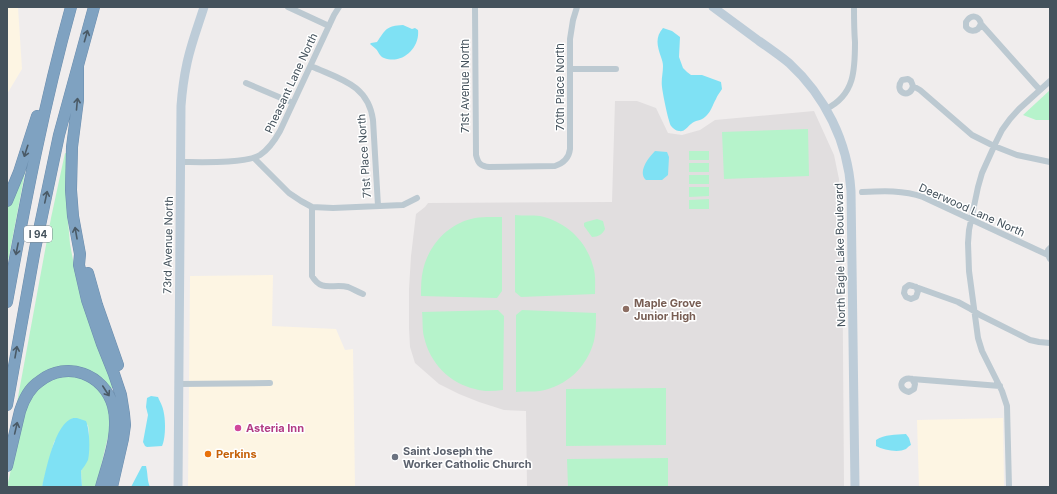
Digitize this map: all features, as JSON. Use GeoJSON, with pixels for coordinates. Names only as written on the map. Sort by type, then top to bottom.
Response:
{"type":"FeatureCollection","features":[{"type":"Feature","properties":{"kind":"highway","name":"I 94"},"geometry":{"type":"LineString","coordinates":[[7,302],[35,155],[71,7]]}},
{"type":"Feature","properties":{"kind":"highway","name":"I 94"},"geometry":{"type":"LineString","coordinates":[[7,405],[41,218],[59,135],[94,7]]}},
{"type":"Feature","properties":{"kind":"highway"},"geometry":{"type":"LineString","coordinates":[[7,201],[24,159],[64,34]]}},
{"type":"Feature","properties":{"kind":"highway"},"geometry":{"type":"LineString","coordinates":[[78,66],[78,100],[72,147],[71,190],[73,216],[80,254],[79,265],[87,300],[116,379],[123,404],[125,425],[113,483]]}},
{"type":"Feature","properties":{"kind":"highway"},"geometry":{"type":"LineString","coordinates":[[7,466],[22,403],[29,392],[40,381],[49,375],[62,371],[79,372],[89,376],[99,383],[109,396],[113,407],[115,433],[101,487]]}},
{"type":"Feature","properties":{"kind":"street","name":"73rd Avenue North"},"geometry":{"type":"LineString","coordinates":[[178,487],[181,106],[187,64],[204,7]]}},
{"type":"Feature","properties":{"kind":"street"},"geometry":{"type":"LineString","coordinates":[[288,7],[329,26]]}},
{"type":"Feature","properties":{"kind":"street","name":"Pheasant Lane North"},"geometry":{"type":"LineString","coordinates":[[180,162],[236,161],[254,158],[260,155],[274,142],[339,7]]}},
{"type":"Feature","properties":{"kind":"street","name":"71st Avenue North"},"geometry":{"type":"LineString","coordinates":[[475,7],[477,160],[480,165],[484,167],[555,166],[560,164]]}},
{"type":"Feature","properties":{"kind":"street","name":"70th Place North"},"geometry":{"type":"LineString","coordinates":[[560,164],[564,162],[569,154],[570,33],[577,7]]}},
{"type":"Feature","properties":{"kind":"street","name":"North Eagle Lake Boulevard"},"geometry":{"type":"LineString","coordinates":[[713,7],[789,63],[811,88],[826,109],[842,144],[848,162],[851,191],[855,487]]}},
{"type":"Feature","properties":{"kind":"street"},"geometry":{"type":"LineString","coordinates":[[826,109],[838,102],[850,85],[854,74],[854,7]]}},
{"type":"Feature","properties":{"kind":"street"},"geometry":{"type":"LineString","coordinates":[[980,24],[1040,90]]}},
{"type":"Feature","properties":{"kind":"street","name":"71st Place North"},"geometry":{"type":"LineString","coordinates":[[311,66],[357,88],[368,102],[372,111],[373,120],[378,206]]}},
{"type":"Feature","properties":{"kind":"street"},"geometry":{"type":"LineString","coordinates":[[570,69],[616,69]]}},
{"type":"Feature","properties":{"kind":"street"},"geometry":{"type":"LineString","coordinates":[[1009,487],[1007,406],[1000,386],[982,351],[978,338],[968,257],[968,244],[971,220],[982,173],[1002,130],[1010,119],[1050,81]]}},
{"type":"Feature","properties":{"kind":"street"},"geometry":{"type":"LineString","coordinates":[[246,83],[293,103]]}},
{"type":"Feature","properties":{"kind":"street"},"geometry":{"type":"LineString","coordinates":[[913,86],[920,90],[972,135],[1017,155],[1050,162]]}},
{"type":"Feature","properties":{"kind":"street"},"geometry":{"type":"LineString","coordinates":[[254,158],[289,193],[312,207],[333,208],[403,205],[417,198]]}},
{"type":"Feature","properties":{"kind":"street","name":"Deerwood Lane North"},"geometry":{"type":"LineString","coordinates":[[862,192],[894,191],[923,197],[1049,257]]}},
{"type":"Feature","properties":{"kind":"street"},"geometry":{"type":"LineString","coordinates":[[312,207],[312,276],[315,282],[326,287],[347,287],[363,294]]}},
{"type":"Feature","properties":{"kind":"street","name":"Deerwood Lane North"},"geometry":{"type":"LineString","coordinates":[[1049,257],[1048,250],[1050,248]]}},
{"type":"Feature","properties":{"kind":"street"},"geometry":{"type":"LineString","coordinates":[[916,287],[947,297],[1030,340],[1050,343]]}},
{"type":"Feature","properties":{"kind":"street"},"geometry":{"type":"LineString","coordinates":[[912,379],[1000,386]]}},
{"type":"Feature","properties":{"kind":"street"},"geometry":{"type":"LineString","coordinates":[[178,384],[270,383]]}},
{"type":"Feature","properties":{"kind":"shaded area"},"geometry":{"type":"Polygon","coordinates":[[[7,7],[18,7],[22,69],[7,94],[7,7]]]}},
{"type":"Feature","properties":{"kind":"shaded area","name":"Maple Grove Junior High"},"geometry":{"type":"Polygon","coordinates":[[[615,101],[637,101],[656,108],[668,133],[682,135],[700,130],[715,120],[814,111],[834,155],[839,179],[842,213],[844,487],[527,487],[526,411],[504,410],[459,394],[439,384],[415,363],[410,347],[409,289],[416,214],[428,203],[612,202],[615,101]]]}},
{"type":"Feature","properties":{"kind":"shaded area"},"geometry":{"type":"Polygon","coordinates":[[[273,275],[272,326],[336,329],[345,350],[353,349],[355,487],[188,487],[190,276],[273,275]]]}},
{"type":"Feature","properties":{"kind":"shaded area"},"geometry":{"type":"Polygon","coordinates":[[[1003,418],[1004,487],[919,487],[917,420],[1003,418]]]}},
{"type":"Feature","properties":{"kind":"green space"},"geometry":{"type":"Polygon","coordinates":[[[1050,90],[1050,120],[1036,120],[1023,115],[1050,90]]]}},
{"type":"Feature","properties":{"kind":"green space"},"geometry":{"type":"Polygon","coordinates":[[[808,129],[809,176],[724,179],[722,132],[808,129]]]}},
{"type":"Feature","properties":{"kind":"green space"},"geometry":{"type":"Polygon","coordinates":[[[689,151],[709,151],[709,160],[689,160],[689,151]]]}},
{"type":"Feature","properties":{"kind":"green space"},"geometry":{"type":"Polygon","coordinates":[[[65,153],[68,154],[66,184],[70,244],[78,286],[87,315],[114,387],[110,389],[63,368],[16,408],[51,218],[65,153]]]}},
{"type":"Feature","properties":{"kind":"green space"},"geometry":{"type":"Polygon","coordinates":[[[27,162],[7,267],[7,205],[27,162]]]}},
{"type":"Feature","properties":{"kind":"green space"},"geometry":{"type":"Polygon","coordinates":[[[689,163],[709,163],[709,172],[689,172],[689,163]]]}},
{"type":"Feature","properties":{"kind":"green space"},"geometry":{"type":"Polygon","coordinates":[[[689,175],[709,175],[709,184],[689,184],[689,175]]]}},
{"type":"Feature","properties":{"kind":"green space"},"geometry":{"type":"Polygon","coordinates":[[[689,187],[709,187],[709,196],[689,197],[689,187]]]}},
{"type":"Feature","properties":{"kind":"green space"},"geometry":{"type":"Polygon","coordinates":[[[709,199],[709,209],[689,209],[689,200],[709,199]]]}},
{"type":"Feature","properties":{"kind":"green space"},"geometry":{"type":"Polygon","coordinates":[[[515,215],[540,216],[558,223],[574,234],[580,240],[590,257],[595,273],[595,294],[521,297],[515,292],[515,215]]]}},
{"type":"Feature","properties":{"kind":"green space"},"geometry":{"type":"Polygon","coordinates":[[[502,217],[502,291],[497,298],[421,296],[422,276],[426,261],[435,243],[442,236],[457,225],[466,221],[477,218],[502,217]]]}},
{"type":"Feature","properties":{"kind":"green space"},"geometry":{"type":"Polygon","coordinates":[[[597,219],[603,221],[605,229],[600,235],[592,237],[584,226],[584,223],[597,219]]]}},
{"type":"Feature","properties":{"kind":"green space"},"geometry":{"type":"Polygon","coordinates":[[[498,310],[504,316],[503,390],[482,391],[466,386],[449,377],[436,363],[427,346],[423,331],[422,312],[498,310]]]}},
{"type":"Feature","properties":{"kind":"green space"},"geometry":{"type":"Polygon","coordinates":[[[522,310],[596,313],[596,331],[591,350],[581,367],[559,385],[540,391],[516,392],[516,315],[522,310]]]}},
{"type":"Feature","properties":{"kind":"green space"},"geometry":{"type":"Polygon","coordinates":[[[60,375],[73,376],[88,380],[100,389],[107,400],[111,424],[96,487],[82,487],[81,471],[88,457],[89,432],[88,425],[73,418],[54,442],[42,487],[7,487],[25,407],[37,388],[60,375]]]}},
{"type":"Feature","properties":{"kind":"green space"},"geometry":{"type":"Polygon","coordinates":[[[666,388],[666,445],[566,446],[566,389],[666,388]]]}},
{"type":"Feature","properties":{"kind":"green space"},"geometry":{"type":"Polygon","coordinates":[[[668,458],[668,487],[568,487],[567,459],[668,458]]]}},
{"type":"Feature","properties":{"kind":"water"},"geometry":{"type":"Polygon","coordinates":[[[403,25],[418,30],[418,37],[413,49],[403,57],[397,59],[391,60],[382,57],[370,44],[377,42],[390,27],[403,25]]]}},
{"type":"Feature","properties":{"kind":"water"},"geometry":{"type":"Polygon","coordinates":[[[663,28],[672,31],[680,37],[679,57],[683,68],[687,72],[691,75],[702,75],[721,82],[722,89],[709,113],[681,131],[671,126],[663,96],[663,65],[658,49],[658,38],[660,31],[663,28]]]}},
{"type":"Feature","properties":{"kind":"water"},"geometry":{"type":"Polygon","coordinates":[[[655,151],[667,152],[669,157],[668,175],[662,180],[646,180],[643,169],[655,151]]]}},
{"type":"Feature","properties":{"kind":"water"},"geometry":{"type":"Polygon","coordinates":[[[151,396],[158,397],[162,405],[165,421],[165,432],[162,446],[147,447],[143,442],[148,415],[146,407],[147,398],[151,396]]]}},
{"type":"Feature","properties":{"kind":"water"},"geometry":{"type":"Polygon","coordinates":[[[73,418],[86,421],[88,430],[89,456],[81,471],[82,487],[42,487],[56,438],[61,428],[73,418]]]}},
{"type":"Feature","properties":{"kind":"water"},"geometry":{"type":"Polygon","coordinates":[[[906,434],[911,445],[906,449],[899,451],[883,449],[876,446],[876,440],[879,438],[890,435],[906,434]]]}},
{"type":"Feature","properties":{"kind":"water"},"geometry":{"type":"Polygon","coordinates":[[[142,466],[146,466],[150,487],[131,487],[142,466]]]}},
{"type":"Feature","properties":{"kind":"place","name":"Maple Grove Junior High"},"geometry":{"type":"Point","coordinates":[626,309]}},
{"type":"Feature","properties":{"kind":"place","name":"Asteria Inn"},"geometry":{"type":"Point","coordinates":[238,428]}},
{"type":"Feature","properties":{"kind":"place","name":"Perkins"},"geometry":{"type":"Point","coordinates":[208,454]}},
{"type":"Feature","properties":{"kind":"place","name":"Saint Joseph the Worker Catholic Church"},"geometry":{"type":"Point","coordinates":[395,457]}}]}
